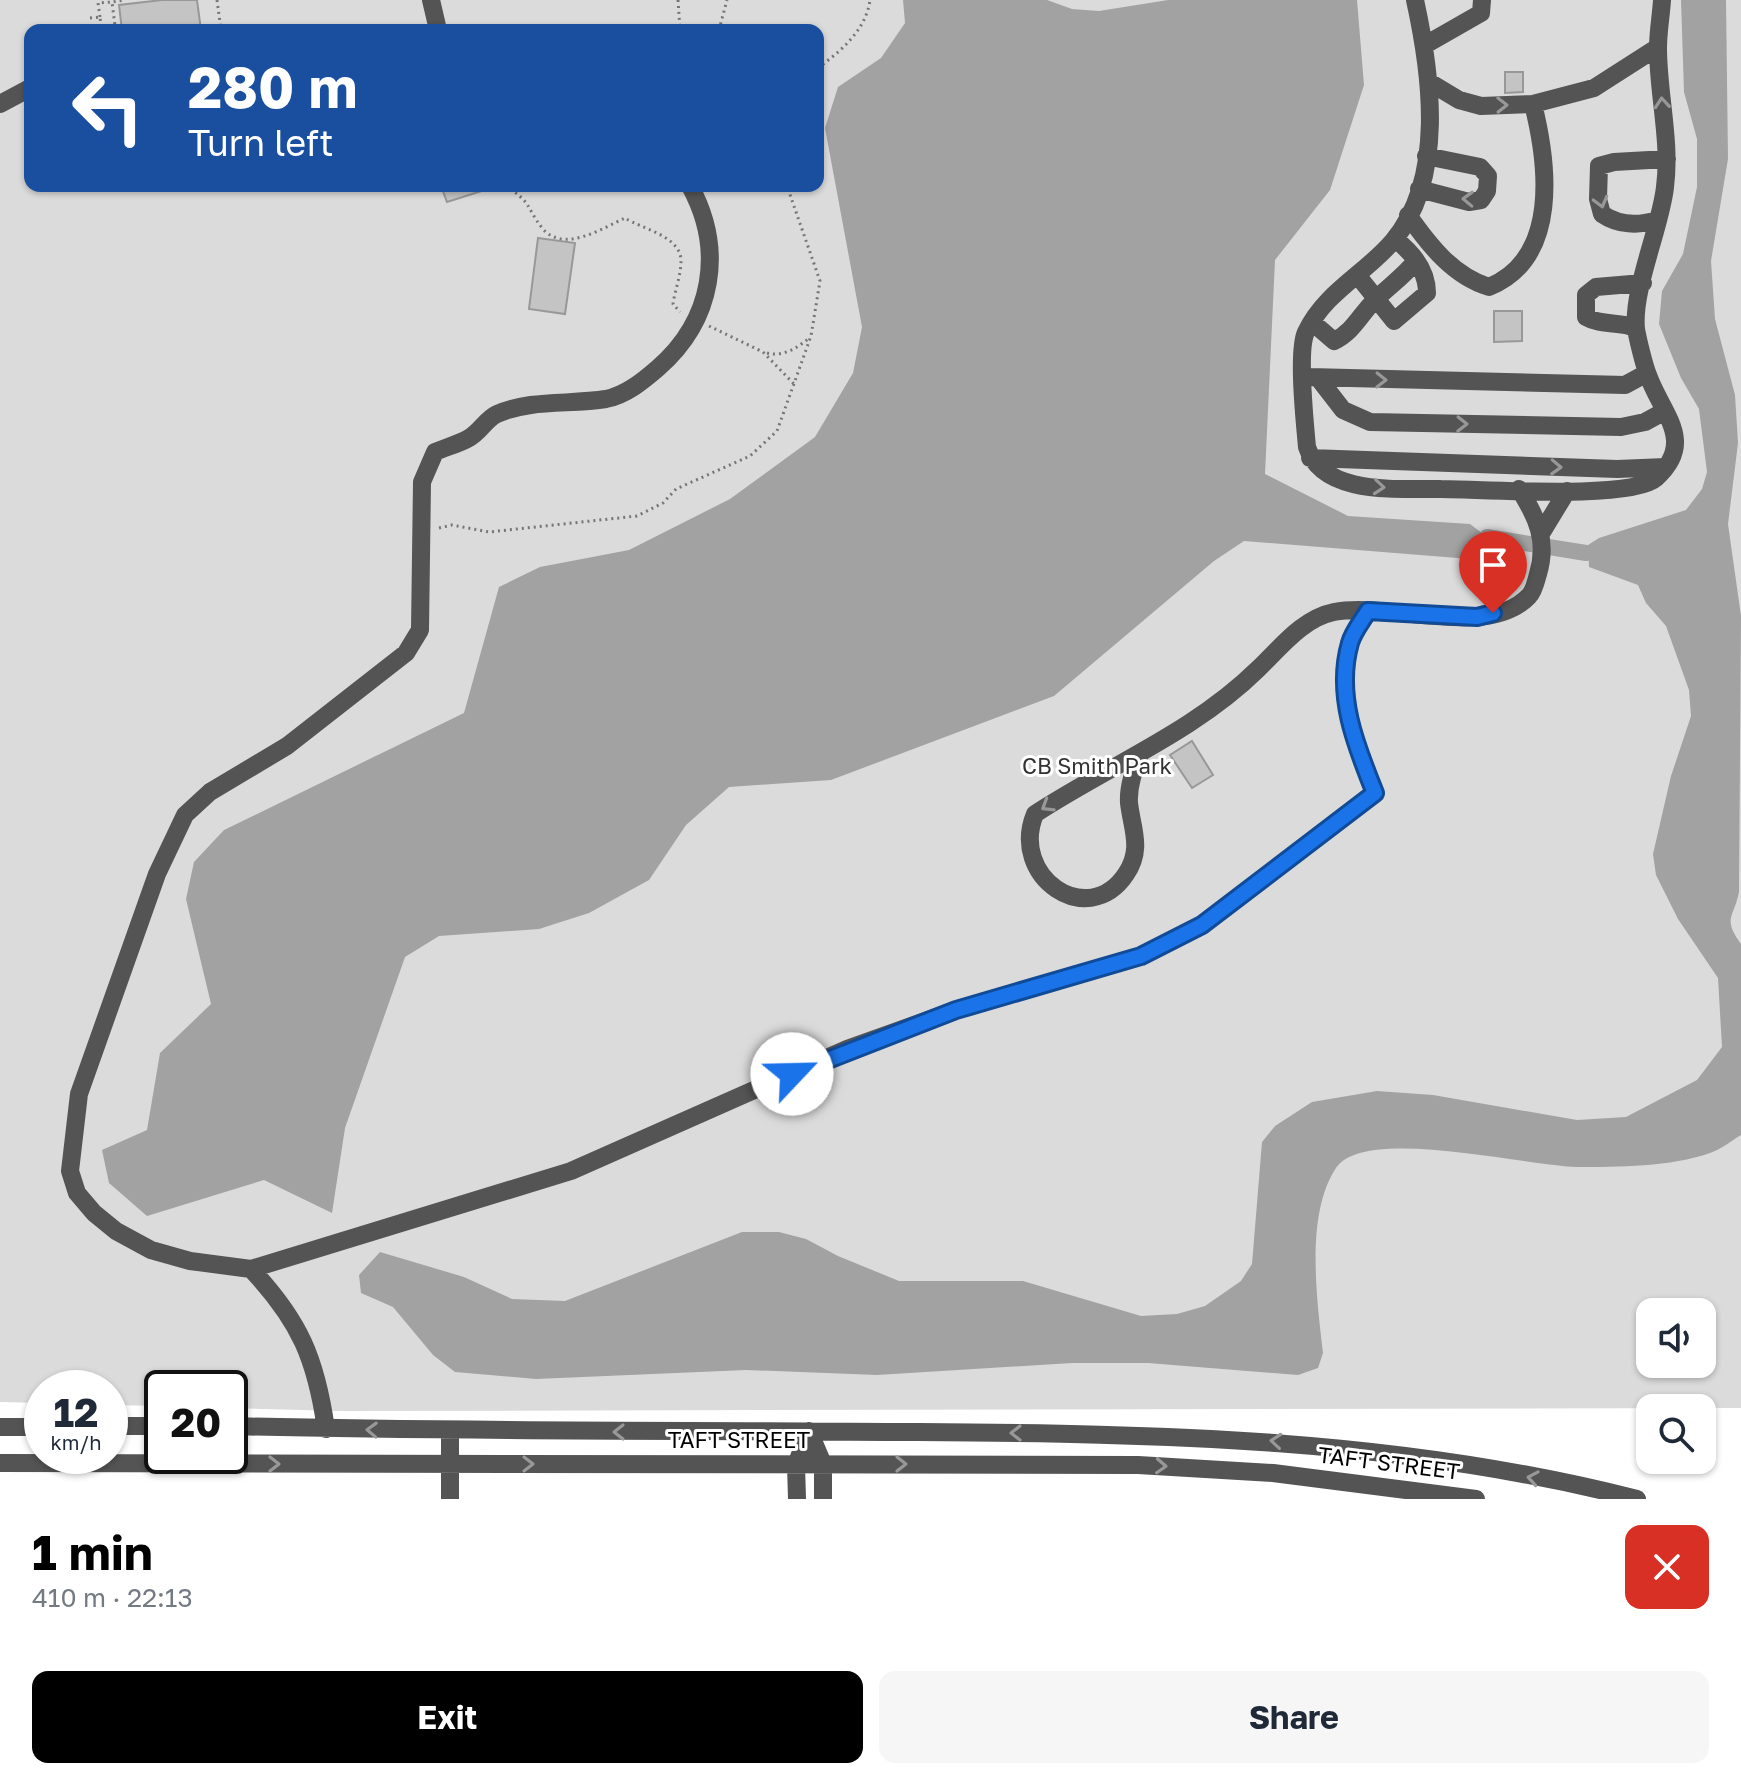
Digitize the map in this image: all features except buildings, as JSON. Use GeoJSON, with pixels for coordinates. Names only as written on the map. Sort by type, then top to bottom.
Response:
{"type":"FeatureCollection","features":[{"type":"Feature","properties":{"kind":"street"},"geometry":{"type":"LineString","coordinates":[[431,0],[437,24]]}},
{"type":"Feature","properties":{"kind":"street"},"geometry":{"type":"LineString","coordinates":[[1415,0],[1429,82],[1426,156],[1419,189],[1395,239],[1358,276],[1330,295],[1304,335],[1311,377],[1303,408],[1310,458],[1333,478],[1375,488],[1567,491],[1636,489],[1655,480],[1666,467],[1676,445],[1675,428],[1647,373],[1636,328],[1665,189],[1667,159],[1658,47],[1662,0]]}},
{"type":"Feature","properties":{"kind":"street"},"geometry":{"type":"LineString","coordinates":[[1425,45],[1481,13],[1482,0]]}},
{"type":"Feature","properties":{"kind":"street"},"geometry":{"type":"LineString","coordinates":[[1429,82],[1459,100],[1481,106],[1533,104],[1594,88],[1658,47]]}},
{"type":"Feature","properties":{"kind":"street"},"geometry":{"type":"LineString","coordinates":[[0,104],[24,91]]}},
{"type":"Feature","properties":{"kind":"street"},"geometry":{"type":"LineString","coordinates":[[1408,215],[1432,250],[1473,282],[1489,287],[1518,269],[1543,220],[1546,189],[1541,136],[1533,104]]}},
{"type":"Feature","properties":{"kind":"street"},"geometry":{"type":"LineString","coordinates":[[1419,189],[1469,202],[1481,200],[1487,191],[1488,176],[1480,167],[1426,156]]}},
{"type":"Feature","properties":{"kind":"street"},"geometry":{"type":"LineString","coordinates":[[1657,220],[1645,224],[1622,223],[1602,214],[1597,176],[1599,166],[1614,162],[1667,159]]}},
{"type":"Feature","properties":{"kind":"street"},"geometry":{"type":"LineString","coordinates":[[693,192],[709,230],[709,273],[699,319],[680,349],[638,385],[608,399],[535,404],[495,415],[471,437],[435,452],[422,482],[420,630],[406,653],[287,746],[210,792],[185,815],[157,874],[79,1094],[70,1171],[77,1193],[94,1213],[116,1231],[151,1250],[190,1261],[251,1269],[571,1171],[847,1049],[956,1010],[1141,956],[1202,925],[1375,793],[1356,745],[1344,692],[1350,642],[1368,611]]}},
{"type":"Feature","properties":{"kind":"street"},"geometry":{"type":"LineString","coordinates":[[1358,276],[1394,321],[1413,308],[1427,293],[1427,277],[1395,239]]}},
{"type":"Feature","properties":{"kind":"street"},"geometry":{"type":"LineString","coordinates":[[1312,322],[1334,341],[1359,323],[1376,300],[1399,281],[1416,261]]}},
{"type":"Feature","properties":{"kind":"street"},"geometry":{"type":"LineString","coordinates":[[1636,328],[1624,323],[1594,322],[1586,317],[1586,295],[1596,287],[1643,283]]}},
{"type":"Feature","properties":{"kind":"street"},"geometry":{"type":"LineString","coordinates":[[1311,377],[1625,385],[1647,373]]}},
{"type":"Feature","properties":{"kind":"street"},"geometry":{"type":"LineString","coordinates":[[1311,377],[1343,410],[1370,422],[1621,427],[1645,422],[1665,411]]}},
{"type":"Feature","properties":{"kind":"street"},"geometry":{"type":"LineString","coordinates":[[1310,458],[1617,469],[1666,467]]}},
{"type":"Feature","properties":{"kind":"street"},"geometry":{"type":"LineString","coordinates":[[1519,489],[1542,532]]}},
{"type":"Feature","properties":{"kind":"street"},"geometry":{"type":"LineString","coordinates":[[1140,755],[1131,781],[1129,803],[1137,836],[1136,853],[1128,872],[1117,886],[1102,894],[1088,897],[1057,891],[1034,865],[1028,842],[1035,814],[1122,760],[1140,755],[1203,714],[1256,672],[1288,638],[1320,617],[1335,612],[1368,611],[1477,617],[1509,610],[1531,595],[1541,563],[1542,532],[1567,491]]}},
{"type":"Feature","properties":{"kind":"street"},"geometry":{"type":"LineString","coordinates":[[251,1269],[273,1292],[311,1354],[326,1429]]}},
{"type":"Feature","properties":{"kind":"street"},"geometry":{"type":"LineString","coordinates":[[0,1427],[24,1427]]}},
{"type":"Feature","properties":{"kind":"street","name":"TAFT STREET"},"geometry":{"type":"LineString","coordinates":[[248,1427],[450,1432],[1141,1434],[1279,1441],[1460,1464],[1637,1499]]}},
{"type":"Feature","properties":{"kind":"street"},"geometry":{"type":"LineString","coordinates":[[809,1431],[823,1464],[823,1499]]}},
{"type":"Feature","properties":{"kind":"street"},"geometry":{"type":"LineString","coordinates":[[797,1499],[796,1465],[809,1431]]}},
{"type":"Feature","properties":{"kind":"street"},"geometry":{"type":"LineString","coordinates":[[450,1432],[450,1499]]}},
{"type":"Feature","properties":{"kind":"street","name":"TAFT STREET"},"geometry":{"type":"LineString","coordinates":[[0,1463],[1138,1465],[1273,1473],[1476,1499]]}},
{"type":"Feature","properties":{"kind":"path"},"geometry":{"type":"LineString","coordinates":[[101,24],[98,3],[125,0]]}},
{"type":"Feature","properties":{"kind":"path"},"geometry":{"type":"LineString","coordinates":[[217,0],[220,24]]}},
{"type":"Feature","properties":{"kind":"path"},"geometry":{"type":"LineString","coordinates":[[678,0],[680,24]]}},
{"type":"Feature","properties":{"kind":"path"},"geometry":{"type":"LineString","coordinates":[[721,24],[727,0]]}},
{"type":"Feature","properties":{"kind":"path"},"geometry":{"type":"LineString","coordinates":[[824,62],[855,34],[868,12],[870,0]]}},
{"type":"Feature","properties":{"kind":"path"},"geometry":{"type":"LineString","coordinates":[[112,2],[115,24]]}},
{"type":"Feature","properties":{"kind":"path"},"geometry":{"type":"LineString","coordinates":[[90,18],[100,17]]}},
{"type":"Feature","properties":{"kind":"path"},"geometry":{"type":"LineString","coordinates":[[513,192],[530,204],[542,228],[551,235],[580,238],[625,218],[670,240],[679,247],[681,260],[673,304],[687,316]]}},
{"type":"Feature","properties":{"kind":"path"},"geometry":{"type":"LineString","coordinates":[[422,534],[452,525],[489,532],[637,516],[663,503],[676,489],[750,456],[777,431],[811,336],[820,281],[789,192]]}},
{"type":"Feature","properties":{"kind":"path"},"geometry":{"type":"LineString","coordinates":[[705,325],[763,352],[781,354],[801,346],[811,336]]}},
{"type":"Feature","properties":{"kind":"path"},"geometry":{"type":"LineString","coordinates":[[763,352],[795,385]]}},
{"type":"Feature","properties":{"kind":"green space","name":"CB Smith Park"},"geometry":{"type":"Polygon","coordinates":[[[0,0],[1741,0],[1741,1408],[1716,1408],[1716,1394],[1636,1394],[1636,1408],[340,1411],[248,1408],[248,1370],[144,1370],[144,1406],[128,1405],[128,1370],[24,1370],[24,1403],[0,1402],[0,0]]]}},
{"type":"Feature","properties":{"kind":"shaded area"},"geometry":{"type":"Polygon","coordinates":[[[903,0],[1047,0],[1072,9],[1099,11],[1168,0],[1357,0],[1364,85],[1330,190],[1275,260],[1265,474],[1348,516],[1470,524],[1487,537],[1470,559],[1244,541],[1214,561],[1054,696],[831,780],[729,787],[686,825],[649,880],[589,913],[539,929],[439,936],[405,957],[345,1128],[332,1213],[264,1180],[147,1216],[109,1183],[102,1150],[147,1130],[160,1053],[211,1004],[186,899],[194,862],[224,830],[464,713],[499,587],[540,567],[629,550],[730,499],[815,437],[853,373],[862,327],[825,128],[838,87],[881,58],[905,23],[903,0]]]}},
{"type":"Feature","properties":{"kind":"shaded area"},"geometry":{"type":"Polygon","coordinates":[[[1681,0],[1726,0],[1728,159],[1711,261],[1715,319],[1735,395],[1738,443],[1728,524],[1741,616],[1739,892],[1731,923],[1741,944],[1741,1135],[1718,1150],[1695,1158],[1627,1166],[1577,1167],[1411,1149],[1378,1150],[1352,1156],[1336,1168],[1326,1187],[1320,1209],[1316,1258],[1323,1353],[1318,1368],[1298,1375],[1148,1363],[1072,1363],[877,1375],[746,1370],[536,1379],[455,1372],[433,1355],[393,1307],[361,1293],[359,1275],[380,1252],[464,1277],[512,1299],[565,1301],[742,1232],[779,1232],[806,1239],[899,1281],[1023,1281],[1141,1316],[1177,1314],[1205,1306],[1241,1281],[1252,1264],[1262,1142],[1275,1126],[1312,1102],[1377,1091],[1433,1095],[1577,1120],[1626,1117],[1697,1080],[1722,1047],[1718,978],[1678,919],[1656,875],[1653,854],[1671,776],[1691,716],[1689,690],[1666,626],[1646,603],[1638,585],[1589,567],[1588,545],[1599,538],[1686,510],[1702,489],[1707,472],[1699,409],[1681,378],[1659,324],[1662,291],[1683,254],[1697,187],[1697,139],[1684,92],[1681,0]]]}},
{"type":"Feature","properties":{"kind":"waterway"},"geometry":{"type":"LineString","coordinates":[[1487,537],[1586,553]]}},
{"type":"Feature","properties":{"kind":"route"},"geometry":{"type":"LineString","coordinates":[[792,1074],[847,1049],[956,1010],[1141,956],[1202,925],[1375,793],[1356,745],[1344,692],[1350,642],[1368,611],[1477,617],[1493,613]]}}]}
